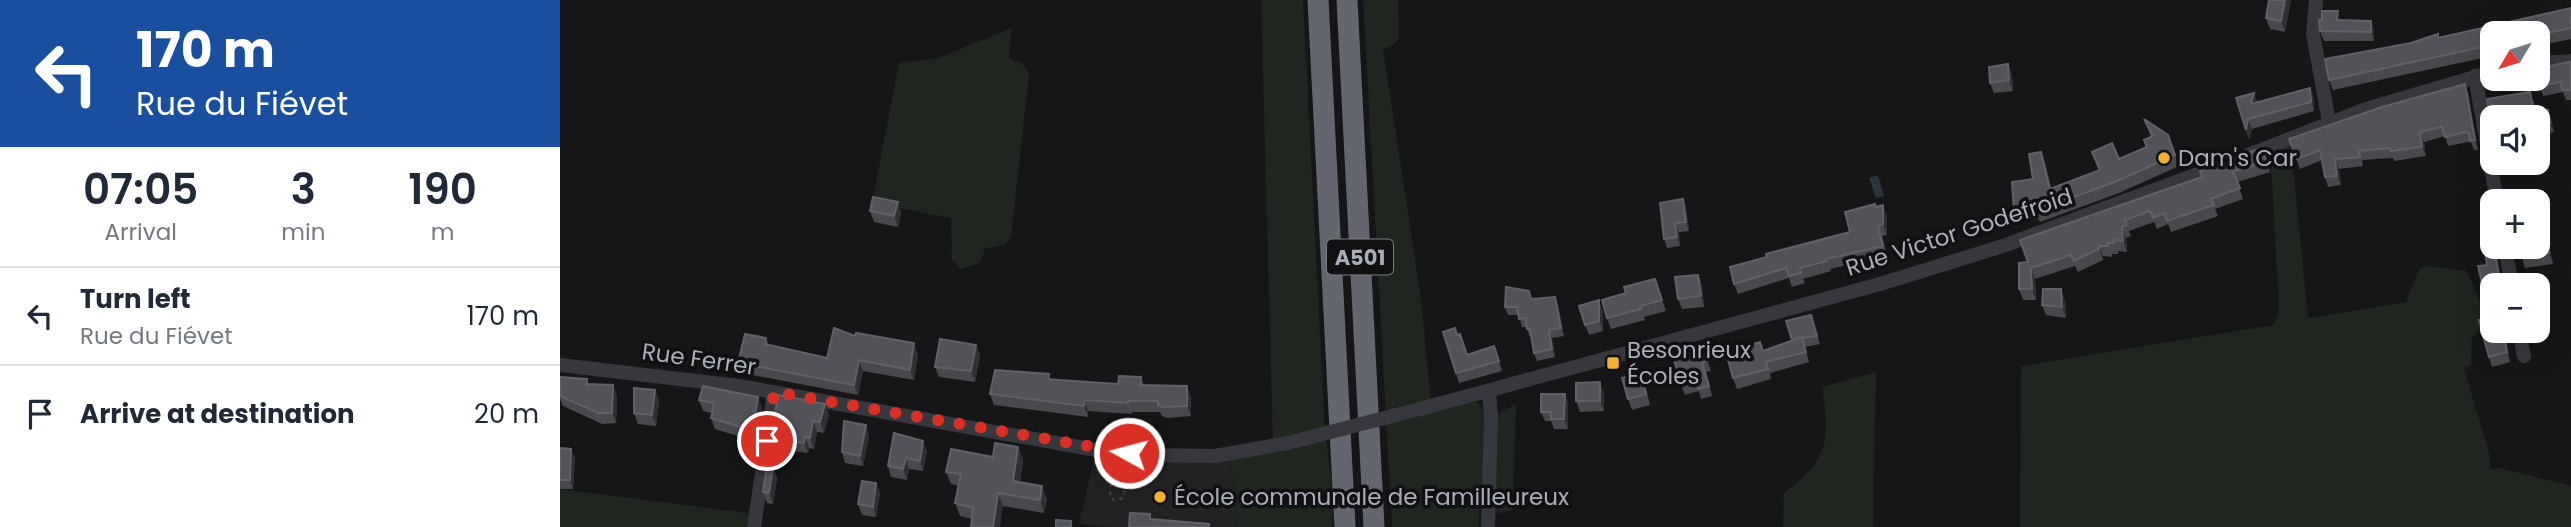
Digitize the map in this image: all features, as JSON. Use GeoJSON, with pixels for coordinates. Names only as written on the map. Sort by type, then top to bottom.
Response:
{"type":"FeatureCollection","features":[{"type":"Feature","properties":{"kind":"highway","name":"A501"},"geometry":{"type":"LineString","coordinates":[[1318,0],[1345,527]]}},
{"type":"Feature","properties":{"kind":"highway","name":"A501"},"geometry":{"type":"LineString","coordinates":[[1347,0],[1374,527]]}},
{"type":"Feature","properties":{"kind":"street"},"geometry":{"type":"LineString","coordinates":[[2316,0],[2313,34],[2329,122]]}},
{"type":"Feature","properties":{"kind":"street"},"geometry":{"type":"LineString","coordinates":[[2550,62],[2571,61]]}},
{"type":"Feature","properties":{"kind":"street","name":"Rue Victor Godefroid"},"geometry":{"type":"LineString","coordinates":[[1288,443],[1880,284],[2003,246],[2329,122],[2480,75]]}},
{"type":"Feature","properties":{"kind":"street"},"geometry":{"type":"LineString","coordinates":[[2475,76],[2495,189]]}},
{"type":"Feature","properties":{"kind":"street"},"geometry":{"type":"LineString","coordinates":[[2521,343],[2524,356]]}},
{"type":"Feature","properties":{"kind":"street","name":"Rue Ferrer"},"geometry":{"type":"LineString","coordinates":[[560,365],[774,392],[1106,451],[1215,456],[1288,443]]}},
{"type":"Feature","properties":{"kind":"street"},"geometry":{"type":"LineString","coordinates":[[1488,527],[1491,416],[1489,391]]}},
{"type":"Feature","properties":{"kind":"street"},"geometry":{"type":"LineString","coordinates":[[754,527],[774,392]]}},
{"type":"Feature","properties":{"kind":"path"},"geometry":{"type":"LineString","coordinates":[[1106,451],[1112,460],[1110,498],[1117,501],[1124,497],[1129,453]]}},
{"type":"Feature","properties":{"kind":"shaded area"},"geometry":{"type":"Polygon","coordinates":[[[1261,0],[1303,0],[1325,433],[1333,490],[1332,527],[1238,527],[1230,454],[1273,445],[1261,0]]]}},
{"type":"Feature","properties":{"kind":"shaded area"},"geometry":{"type":"Polygon","coordinates":[[[1363,0],[1398,0],[1399,39],[1392,46],[1383,49],[1421,298],[1431,405],[1475,400],[1489,416],[1478,527],[1392,527],[1363,0]]]}},
{"type":"Feature","properties":{"kind":"shaded area"},"geometry":{"type":"Polygon","coordinates":[[[1012,28],[1009,59],[1023,64],[1029,75],[1011,237],[1005,244],[985,249],[980,263],[961,269],[952,260],[951,218],[872,203],[899,63],[938,58],[1012,28]]]}},
{"type":"Feature","properties":{"kind":"shaded area"},"geometry":{"type":"Polygon","coordinates":[[[2290,138],[2308,318],[2406,302],[2419,269],[2426,266],[2467,271],[2480,303],[2480,329],[2472,338],[2471,365],[2464,368],[2490,456],[2490,469],[2499,468],[2571,486],[2571,527],[2020,527],[2021,366],[2274,325],[2279,310],[2271,162],[2264,148],[2290,138]]]}},
{"type":"Feature","properties":{"kind":"shaded area"},"geometry":{"type":"Polygon","coordinates":[[[1878,175],[1884,196],[1876,198],[1869,178],[1878,175]]]}},
{"type":"Feature","properties":{"kind":"shaded area"},"geometry":{"type":"Polygon","coordinates":[[[1876,372],[1873,527],[1783,527],[1784,493],[1810,470],[1823,447],[1826,421],[1822,387],[1876,372]]]}},
{"type":"Feature","properties":{"kind":"shaded area"},"geometry":{"type":"Polygon","coordinates":[[[1516,404],[1513,510],[1488,515],[1491,417],[1516,404]]]}},
{"type":"Feature","properties":{"kind":"shaded area","name":"École communale de Familleureux"},"geometry":{"type":"Polygon","coordinates":[[[1096,450],[1230,454],[1238,527],[1112,527],[1079,524],[1096,450]]]}},
{"type":"Feature","properties":{"kind":"shaded area"},"geometry":{"type":"Polygon","coordinates":[[[560,489],[756,514],[754,527],[560,527],[560,489]]]}},
{"type":"Feature","properties":{"kind":"building"},"geometry":{"type":"Polygon","coordinates":[[[2269,0],[2285,0],[2281,21],[2266,18],[2269,0]]]}},
{"type":"Feature","properties":{"kind":"building"},"geometry":{"type":"Polygon","coordinates":[[[2571,8],[2571,28],[2550,32],[2550,21],[2513,21],[2571,8]]]}},
{"type":"Feature","properties":{"kind":"building"},"geometry":{"type":"Polygon","coordinates":[[[2322,11],[2338,11],[2337,20],[2371,21],[2371,32],[2320,31],[2322,11]]]}},
{"type":"Feature","properties":{"kind":"building"},"geometry":{"type":"Polygon","coordinates":[[[2480,29],[2480,48],[2329,80],[2325,59],[2411,43],[2438,34],[2438,38],[2480,29]]]}},
{"type":"Feature","properties":{"kind":"building"},"geometry":{"type":"Polygon","coordinates":[[[2571,62],[2571,90],[2562,90],[2561,82],[2550,84],[2550,66],[2571,62]]]}},
{"type":"Feature","properties":{"kind":"building"},"geometry":{"type":"Polygon","coordinates":[[[2008,64],[2009,80],[1990,83],[1989,67],[2008,64]]]}},
{"type":"Feature","properties":{"kind":"building"},"geometry":{"type":"Polygon","coordinates":[[[2465,84],[2475,140],[2470,141],[2469,133],[2465,132],[2445,137],[2442,127],[2420,132],[2422,147],[2359,151],[2360,157],[2335,159],[2337,176],[2325,177],[2320,150],[2297,159],[2289,139],[2382,107],[2465,84]]]}},
{"type":"Feature","properties":{"kind":"building"},"geometry":{"type":"Polygon","coordinates":[[[2310,88],[2311,102],[2248,119],[2246,130],[2236,98],[2254,93],[2251,104],[2310,88]]]}},
{"type":"Feature","properties":{"kind":"building"},"geometry":{"type":"Polygon","coordinates":[[[2530,92],[2533,105],[2488,105],[2487,99],[2530,92]]]}},
{"type":"Feature","properties":{"kind":"building"},"geometry":{"type":"Polygon","coordinates":[[[2144,119],[2168,135],[2175,155],[2115,182],[2036,211],[2035,208],[2014,211],[2012,182],[2033,179],[2029,154],[2041,152],[2050,189],[2100,170],[2092,152],[2112,143],[2119,159],[2147,147],[2144,140],[2153,136],[2144,119]]]}},
{"type":"Feature","properties":{"kind":"building"},"geometry":{"type":"Polygon","coordinates":[[[2263,147],[2266,161],[2233,172],[2240,188],[2211,199],[2214,205],[2167,221],[2164,213],[2153,218],[2150,211],[2125,220],[2127,225],[2122,227],[2123,241],[2114,240],[2114,243],[2108,243],[2108,246],[2099,246],[2099,249],[2074,261],[2071,255],[2031,268],[2032,289],[2019,289],[2019,263],[2028,262],[2020,240],[2202,177],[2200,171],[2263,147]]]}},
{"type":"Feature","properties":{"kind":"building"},"geometry":{"type":"Polygon","coordinates":[[[873,197],[898,202],[894,216],[870,211],[873,197]]]}},
{"type":"Feature","properties":{"kind":"building"},"geometry":{"type":"Polygon","coordinates":[[[1683,199],[1686,222],[1675,223],[1677,237],[1664,239],[1660,203],[1683,199]]]}},
{"type":"Feature","properties":{"kind":"building"},"geometry":{"type":"Polygon","coordinates":[[[1875,204],[1876,207],[1883,205],[1883,224],[1878,226],[1883,246],[1826,259],[1827,261],[1800,268],[1801,273],[1789,276],[1786,268],[1734,284],[1730,267],[1767,257],[1766,254],[1850,232],[1845,212],[1875,204]]]}},
{"type":"Feature","properties":{"kind":"building"},"geometry":{"type":"Polygon","coordinates":[[[2486,259],[2496,259],[2498,273],[2480,275],[2478,266],[2487,265],[2486,259]]]}},
{"type":"Feature","properties":{"kind":"building"},"geometry":{"type":"Polygon","coordinates":[[[1698,275],[1701,296],[1678,299],[1675,277],[1698,275]]]}},
{"type":"Feature","properties":{"kind":"building"},"geometry":{"type":"Polygon","coordinates":[[[1655,279],[1662,300],[1607,318],[1602,300],[1626,293],[1624,287],[1655,279]]]}},
{"type":"Feature","properties":{"kind":"building"},"geometry":{"type":"Polygon","coordinates":[[[1506,287],[1529,291],[1531,299],[1555,297],[1561,328],[1549,330],[1552,349],[1534,353],[1530,329],[1527,329],[1525,318],[1519,319],[1517,307],[1505,307],[1506,287]]]}},
{"type":"Feature","properties":{"kind":"building"},"geometry":{"type":"Polygon","coordinates":[[[2043,289],[2061,289],[2062,307],[2042,305],[2043,289]]]}},
{"type":"Feature","properties":{"kind":"building"},"geometry":{"type":"Polygon","coordinates":[[[1599,300],[1599,321],[1585,325],[1579,306],[1599,300]]]}},
{"type":"Feature","properties":{"kind":"building"},"geometry":{"type":"Polygon","coordinates":[[[1811,315],[1817,336],[1792,340],[1786,321],[1811,315]]]}},
{"type":"Feature","properties":{"kind":"building"},"geometry":{"type":"Polygon","coordinates":[[[834,328],[855,336],[856,333],[914,343],[910,370],[859,360],[854,385],[738,363],[745,334],[766,338],[765,344],[827,358],[834,328]]]}},
{"type":"Feature","properties":{"kind":"building"},"geometry":{"type":"Polygon","coordinates":[[[1455,328],[1457,335],[1460,334],[1467,355],[1494,346],[1499,361],[1456,373],[1443,332],[1455,328]]]}},
{"type":"Feature","properties":{"kind":"building"},"geometry":{"type":"Polygon","coordinates":[[[1802,337],[1806,352],[1766,362],[1768,369],[1733,378],[1726,352],[1760,342],[1763,351],[1802,337]]]}},
{"type":"Feature","properties":{"kind":"building"},"geometry":{"type":"Polygon","coordinates":[[[940,339],[976,345],[971,371],[935,367],[940,339]]]}},
{"type":"Feature","properties":{"kind":"building"},"geometry":{"type":"Polygon","coordinates":[[[2485,343],[2505,343],[2507,352],[2489,357],[2485,343]]]}},
{"type":"Feature","properties":{"kind":"building"},"geometry":{"type":"Polygon","coordinates":[[[1703,348],[1707,361],[1702,362],[1709,386],[1698,389],[1696,381],[1681,385],[1673,356],[1703,348]]]}},
{"type":"Feature","properties":{"kind":"building"},"geometry":{"type":"Polygon","coordinates":[[[995,370],[1049,374],[1048,379],[1118,384],[1119,376],[1141,377],[1140,385],[1187,386],[1187,406],[1163,407],[1158,405],[1158,401],[1128,403],[1085,400],[1084,406],[990,394],[995,370]]]}},
{"type":"Feature","properties":{"kind":"building"},"geometry":{"type":"Polygon","coordinates":[[[1641,373],[1646,394],[1628,399],[1622,378],[1641,373]]]}},
{"type":"Feature","properties":{"kind":"building"},"geometry":{"type":"Polygon","coordinates":[[[560,377],[587,379],[587,384],[613,385],[612,413],[598,413],[560,396],[560,377]]]}},
{"type":"Feature","properties":{"kind":"building"},"geometry":{"type":"Polygon","coordinates":[[[1600,382],[1600,401],[1576,401],[1576,383],[1600,382]]]}},
{"type":"Feature","properties":{"kind":"building"},"geometry":{"type":"Polygon","coordinates":[[[703,386],[758,397],[752,435],[746,434],[747,429],[711,418],[714,403],[699,400],[703,386]]]}},
{"type":"Feature","properties":{"kind":"building"},"geometry":{"type":"Polygon","coordinates":[[[634,388],[655,390],[652,415],[634,413],[634,388]]]}},
{"type":"Feature","properties":{"kind":"building"},"geometry":{"type":"Polygon","coordinates":[[[1541,394],[1565,394],[1564,419],[1551,419],[1551,412],[1541,412],[1541,394]]]}},
{"type":"Feature","properties":{"kind":"building"},"geometry":{"type":"Polygon","coordinates":[[[778,395],[825,404],[820,422],[813,421],[810,438],[805,437],[804,443],[771,439],[778,395]]]}},
{"type":"Feature","properties":{"kind":"building"},"geometry":{"type":"Polygon","coordinates":[[[844,421],[866,425],[860,456],[842,452],[844,421]]]}},
{"type":"Feature","properties":{"kind":"building"},"geometry":{"type":"Polygon","coordinates":[[[894,433],[923,441],[920,461],[906,458],[903,469],[888,466],[894,433]]]}},
{"type":"Feature","properties":{"kind":"building"},"geometry":{"type":"Polygon","coordinates":[[[995,443],[1018,447],[1013,481],[1042,486],[1040,500],[998,493],[993,527],[971,527],[973,508],[955,503],[961,474],[946,472],[951,449],[993,457],[995,443]]]}},
{"type":"Feature","properties":{"kind":"building"},"geometry":{"type":"Polygon","coordinates":[[[560,448],[571,449],[570,480],[560,480],[560,448]]]}},
{"type":"Feature","properties":{"kind":"building"},"geometry":{"type":"Polygon","coordinates":[[[767,466],[773,467],[769,493],[763,492],[767,466]]]}},
{"type":"Feature","properties":{"kind":"building"},"geometry":{"type":"Polygon","coordinates":[[[862,481],[876,483],[873,507],[858,504],[862,481]]]}},
{"type":"Feature","properties":{"kind":"building"},"geometry":{"type":"Polygon","coordinates":[[[1130,513],[1150,514],[1150,519],[1209,524],[1209,527],[1129,527],[1130,513]]]}},
{"type":"Feature","properties":{"kind":"building"},"geometry":{"type":"Polygon","coordinates":[[[1056,520],[1071,521],[1071,527],[1056,527],[1056,520]]]}},
{"type":"Feature","properties":{"kind":"place","name":"Dam's Car"},"geometry":{"type":"Point","coordinates":[2164,158]}},
{"type":"Feature","properties":{"kind":"place","name":"Besonrieux Écoles"},"geometry":{"type":"Point","coordinates":[1613,363]}},
{"type":"Feature","properties":{"kind":"place","name":"École communale de Familleureux"},"geometry":{"type":"Point","coordinates":[1160,497]}},
{"type":"Feature","properties":{"kind":"route"},"geometry":{"type":"LineString","coordinates":[[767,441],[774,392],[1096,450],[1129,453]]}}]}
